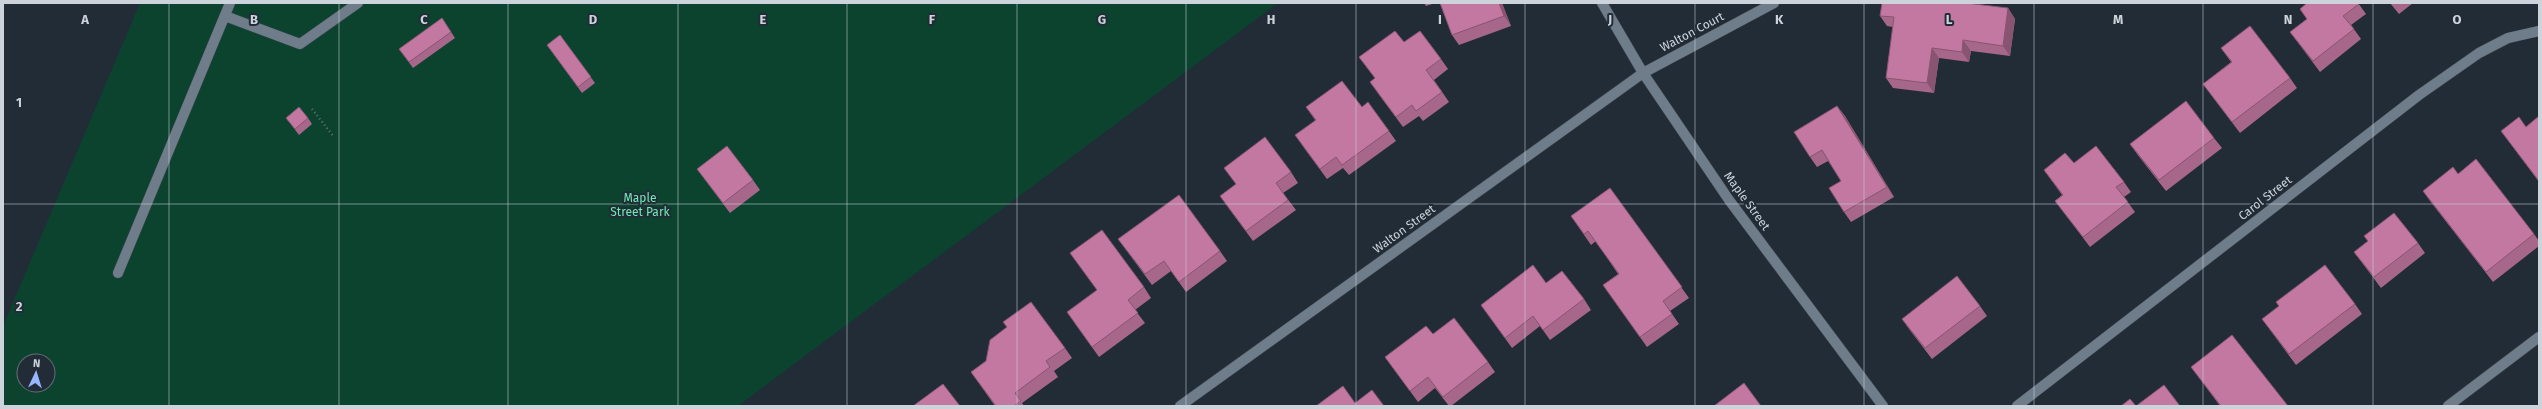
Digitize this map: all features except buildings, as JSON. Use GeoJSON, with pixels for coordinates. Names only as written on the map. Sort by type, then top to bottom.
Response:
{"type":"FeatureCollection","features":[{"type":"Feature","properties":{"kind":"street"},"geometry":{"type":"LineString","coordinates":[[118,273],[230,3]]}},
{"type":"Feature","properties":{"kind":"street"},"geometry":{"type":"LineString","coordinates":[[225,16],[300,44],[358,3]]}},
{"type":"Feature","properties":{"kind":"street","name":"Maple Street"},"geometry":{"type":"LineString","coordinates":[[1602,3],[1643,73],[1729,200],[1883,406]]}},
{"type":"Feature","properties":{"kind":"street","name":"Walton Court"},"geometry":{"type":"LineString","coordinates":[[1643,73],[1774,3]]}},
{"type":"Feature","properties":{"kind":"street","name":"Carol Street"},"geometry":{"type":"LineString","coordinates":[[2017,406],[2419,95],[2479,54],[2508,38],[2539,31]]}},
{"type":"Feature","properties":{"kind":"street","name":"Walton Street"},"geometry":{"type":"LineString","coordinates":[[1180,406],[1643,73]]}},
{"type":"Feature","properties":{"kind":"street"},"geometry":{"type":"LineString","coordinates":[[2448,406],[2539,337]]}},
{"type":"Feature","properties":{"kind":"path"},"geometry":{"type":"LineString","coordinates":[[312,109],[334,137]]}},
{"type":"Feature","properties":{"kind":"green space","name":"Maple Street Park"},"geometry":{"type":"Polygon","coordinates":[[[140,3],[1278,3],[738,406],[3,406],[3,326],[140,3]]]}}]}
